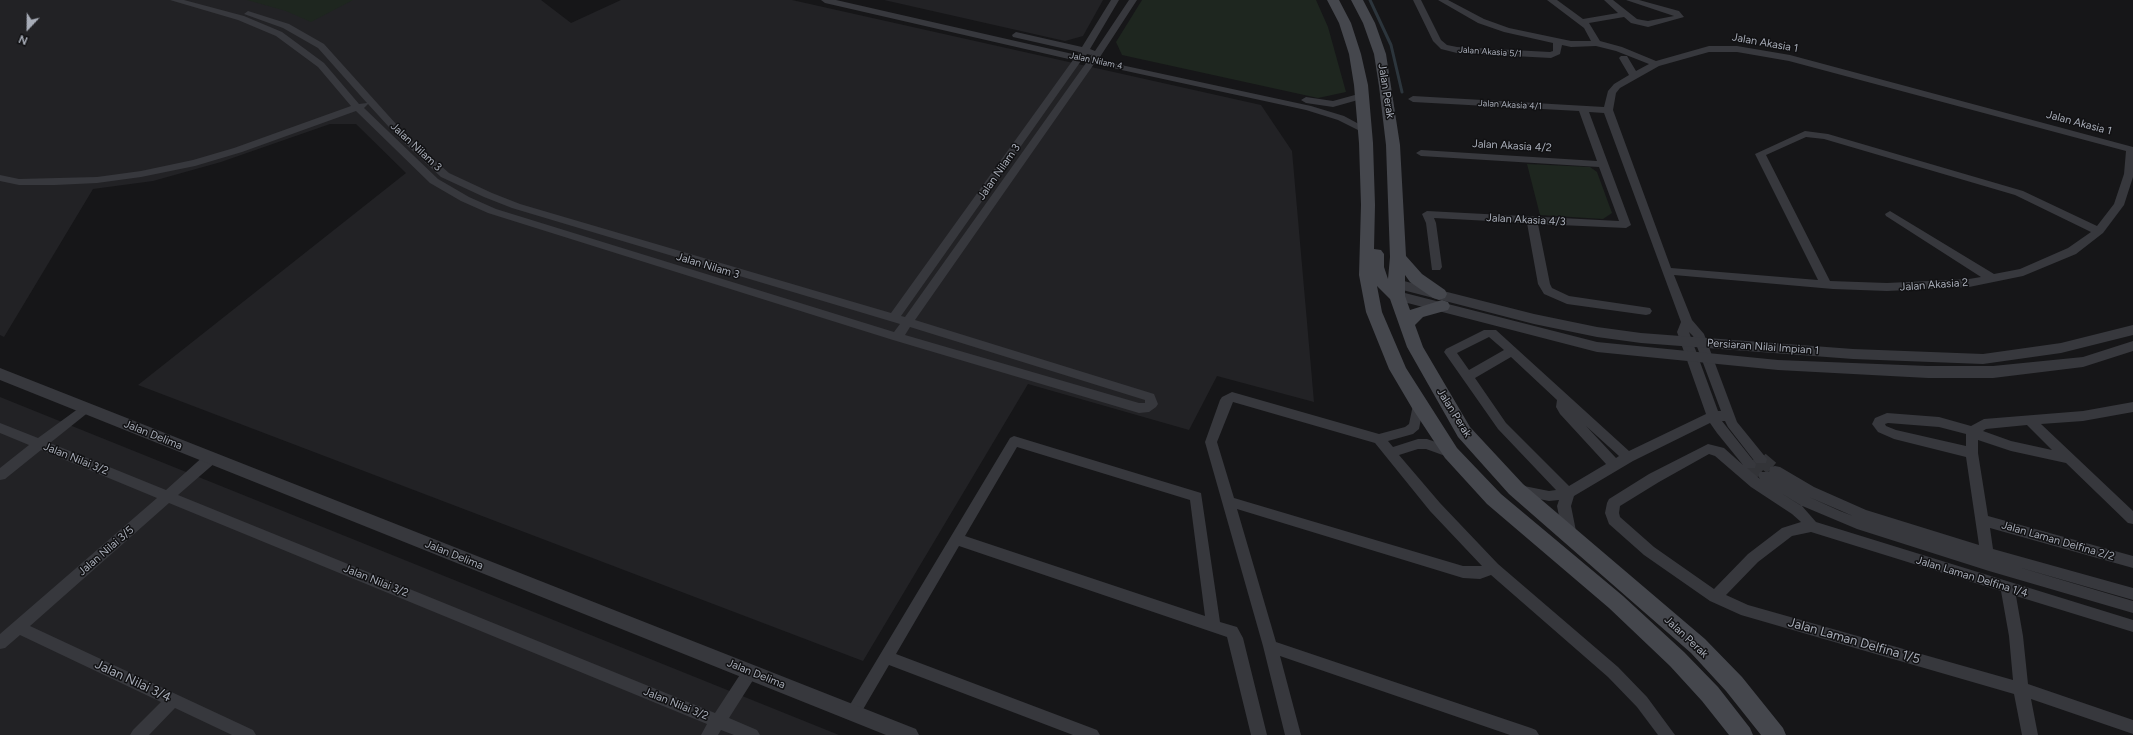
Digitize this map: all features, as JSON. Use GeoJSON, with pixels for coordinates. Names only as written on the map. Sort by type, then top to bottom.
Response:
{"type":"FeatureCollection","features":[{"type":"Feature","properties":{"kind":"main road","name":"Jalan Perak"},"geometry":{"type":"LineString","coordinates":[[1333,0],[1345,23],[1355,54],[1362,96],[1368,205],[1366,250],[1367,275],[1374,312],[1386,341],[1418,404],[1451,453],[1494,499],[1616,602],[1677,659],[1710,694],[1742,735]]}},
{"type":"Feature","properties":{"kind":"main road","name":"Jalan Perak"},"geometry":{"type":"LineString","coordinates":[[1357,0],[1369,23],[1380,54],[1386,86],[1393,145],[1398,257],[1394,289],[1415,347],[1464,432],[1516,489],[1698,646],[1734,684],[1774,735]]}},
{"type":"Feature","properties":{"kind":"main road"},"geometry":{"type":"LineString","coordinates":[[1368,205],[1375,226],[1376,267],[1381,281],[1394,289]]}},
{"type":"Feature","properties":{"kind":"main road"},"geometry":{"type":"LineString","coordinates":[[1398,257],[1416,278],[1441,300],[1432,307],[1417,313],[1406,325]]}},
{"type":"Feature","properties":{"kind":"main road"},"geometry":{"type":"LineString","coordinates":[[1386,341],[1387,321],[1381,297],[1384,290],[1394,289]]}},
{"type":"Feature","properties":{"kind":"street","name":"Jalan Nilam 3"},"geometry":{"type":"LineString","coordinates":[[174,0],[241,18],[279,34],[321,64],[357,107],[434,181],[465,199],[492,211],[897,337],[1133,0]]}},
{"type":"Feature","properties":{"kind":"street","name":"Jalan Nilam 3"},"geometry":{"type":"LineString","coordinates":[[199,0],[268,20],[310,39],[330,54],[370,102],[402,136],[445,175],[488,195],[516,206],[894,318],[1081,54],[1115,0]]}},
{"type":"Feature","properties":{"kind":"street","name":"Jalan Nilam 4"},"geometry":{"type":"LineString","coordinates":[[825,0],[1081,54]]}},
{"type":"Feature","properties":{"kind":"street","name":"Jalan Nilam 4"},"geometry":{"type":"LineString","coordinates":[[860,0],[1308,108],[1341,118],[1365,130]]}},
{"type":"Feature","properties":{"kind":"street","name":"Jalan Akasia 5/1"},"geometry":{"type":"LineString","coordinates":[[1417,0],[1437,41],[1444,48],[1551,55],[1557,52],[1558,42]]}},
{"type":"Feature","properties":{"kind":"street"},"geometry":{"type":"LineString","coordinates":[[1442,0],[1466,14],[1494,26],[1558,42],[1579,45],[1599,44],[1618,48],[1637,56],[1651,66]]}},
{"type":"Feature","properties":{"kind":"street"},"geometry":{"type":"LineString","coordinates":[[1551,0],[1582,22],[1599,44],[1609,52],[1651,66]]}},
{"type":"Feature","properties":{"kind":"street"},"geometry":{"type":"LineString","coordinates":[[1608,0],[1634,21],[1644,24],[1680,18],[1678,14],[1630,0]]}},
{"type":"Feature","properties":{"kind":"street"},"geometry":{"type":"LineString","coordinates":[[1582,22],[1626,14]]}},
{"type":"Feature","properties":{"kind":"street","name":"Jalan Akasia 1"},"geometry":{"type":"LineString","coordinates":[[1608,110],[1609,99],[1613,89],[1651,66],[1690,53],[1720,48],[1750,50],[1778,55],[2132,150]]}},
{"type":"Feature","properties":{"kind":"street"},"geometry":{"type":"LineString","coordinates":[[1637,56],[1672,59]]}},
{"type":"Feature","properties":{"kind":"street","name":"Jalan Nilam 4"},"geometry":{"type":"LineString","coordinates":[[1094,57],[1318,103],[1333,104],[1362,96]]}},
{"type":"Feature","properties":{"kind":"street"},"geometry":{"type":"LineString","coordinates":[[1624,58],[1634,76]]}},
{"type":"Feature","properties":{"kind":"street","name":"Jalan Akasia 4/1"},"geometry":{"type":"LineString","coordinates":[[1413,99],[1608,110]]}},
{"type":"Feature","properties":{"kind":"street"},"geometry":{"type":"LineString","coordinates":[[0,178],[19,182],[97,180],[141,174],[195,163],[238,150],[370,102]]}},
{"type":"Feature","properties":{"kind":"street"},"geometry":{"type":"LineString","coordinates":[[1583,109],[1602,164]]}},
{"type":"Feature","properties":{"kind":"street"},"geometry":{"type":"LineString","coordinates":[[1608,110],[1687,322],[1698,334],[1694,342],[1713,416],[1721,430],[1756,462],[1732,424],[1699,357]]}},
{"type":"Feature","properties":{"kind":"street"},"geometry":{"type":"LineString","coordinates":[[1826,284],[1760,154],[1805,134],[1825,136],[2019,193],[2099,231]]}},
{"type":"Feature","properties":{"kind":"street","name":"Jalan Akasia 2"},"geometry":{"type":"LineString","coordinates":[[1667,271],[1826,284],[1887,287],[1932,286],[1993,279],[2023,272],[2072,251],[2099,231],[2120,205],[2129,174],[2132,150]]}},
{"type":"Feature","properties":{"kind":"street","name":"Jalan Akasia 4/2"},"geometry":{"type":"LineString","coordinates":[[1421,153],[1602,164]]}},
{"type":"Feature","properties":{"kind":"street","name":"Jalan Akasia 4/3"},"geometry":{"type":"LineString","coordinates":[[1436,267],[1431,223],[1427,214],[1626,225],[1602,164]]}},
{"type":"Feature","properties":{"kind":"street"},"geometry":{"type":"LineString","coordinates":[[1890,214],[1993,279]]}},
{"type":"Feature","properties":{"kind":"street"},"geometry":{"type":"LineString","coordinates":[[1532,220],[1544,284],[1548,291],[1567,300],[1646,311]]}},
{"type":"Feature","properties":{"kind":"street","name":"Persiaran Nilai Impian 1"},"geometry":{"type":"LineString","coordinates":[[1394,289],[1590,331],[1694,342],[1853,354],[1983,359],[2061,348],[2133,330]]}},
{"type":"Feature","properties":{"kind":"street","name":"Persiaran Nilai Impian 1"},"geometry":{"type":"LineString","coordinates":[[1441,300],[1591,345],[1778,365],[1856,369],[1994,372],[2083,362],[2133,346]]}},
{"type":"Feature","properties":{"kind":"street"},"geometry":{"type":"LineString","coordinates":[[883,333],[894,318],[1150,397],[1152,404],[1149,407],[1139,408],[897,337]]}},
{"type":"Feature","properties":{"kind":"street"},"geometry":{"type":"LineString","coordinates":[[1568,493],[1502,426],[1450,352],[1488,333],[1492,333],[1628,457]]}},
{"type":"Feature","properties":{"kind":"street"},"geometry":{"type":"LineString","coordinates":[[1468,377],[1512,351]]}},
{"type":"Feature","properties":{"kind":"street","name":"Jalan Delima"},"geometry":{"type":"LineString","coordinates":[[0,374],[909,735]]}},
{"type":"Feature","properties":{"kind":"street"},"geometry":{"type":"LineString","coordinates":[[1293,735],[1270,646],[1211,442],[1228,398],[1236,398],[1379,439],[1409,431],[1415,426],[1418,404]]}},
{"type":"Feature","properties":{"kind":"street"},"geometry":{"type":"LineString","coordinates":[[1564,398],[1562,407],[1564,411],[1615,465]]}},
{"type":"Feature","properties":{"kind":"street"},"geometry":{"type":"LineString","coordinates":[[1972,430],[1984,424],[2083,416],[2133,407]]}},
{"type":"Feature","properties":{"kind":"street"},"geometry":{"type":"LineString","coordinates":[[0,475],[86,408]]}},
{"type":"Feature","properties":{"kind":"street"},"geometry":{"type":"LineString","coordinates":[[1516,489],[1549,496],[1568,493],[1628,457],[1713,416],[1728,416]]}},
{"type":"Feature","properties":{"kind":"street"},"geometry":{"type":"LineString","coordinates":[[1972,453],[1894,434],[1882,429],[1878,424],[1878,421],[1887,418],[1922,420],[1949,424],[1972,430],[1988,438],[2011,446],[2072,459]]}},
{"type":"Feature","properties":{"kind":"street"},"geometry":{"type":"LineString","coordinates":[[2029,420],[2072,459],[2133,519]]}},
{"type":"Feature","properties":{"kind":"street","name":"Jalan Nilai 3/2"},"geometry":{"type":"LineString","coordinates":[[0,428],[752,735]]}},
{"type":"Feature","properties":{"kind":"street"},"geometry":{"type":"LineString","coordinates":[[1972,430],[1972,453],[1988,559]]}},
{"type":"Feature","properties":{"kind":"street"},"geometry":{"type":"LineString","coordinates":[[1379,439],[1435,507],[1493,568],[1613,672],[1642,702],[1667,735]]}},
{"type":"Feature","properties":{"kind":"street"},"geometry":{"type":"LineString","coordinates":[[853,713],[1014,441],[1196,498],[1213,625]]}},
{"type":"Feature","properties":{"kind":"street"},"geometry":{"type":"LineString","coordinates":[[1389,453],[1418,444],[1427,444],[1451,453]]}},
{"type":"Feature","properties":{"kind":"street","name":"Jalan Laman Delfina 1/5"},"geometry":{"type":"LineString","coordinates":[[1811,526],[1805,517],[1797,510],[1756,483],[1714,449],[1704,450],[1654,478],[1614,503],[1612,513],[1614,520],[1648,551],[1715,597],[1746,611],[1804,626],[2021,689],[2133,727]]}},
{"type":"Feature","properties":{"kind":"street","name":"Jalan Nilai 3/5"},"geometry":{"type":"LineString","coordinates":[[0,643],[211,458]]}},
{"type":"Feature","properties":{"kind":"street"},"geometry":{"type":"LineString","coordinates":[[1770,473],[1805,501],[1835,515],[1988,559],[2133,607]]}},
{"type":"Feature","properties":{"kind":"street"},"geometry":{"type":"LineString","coordinates":[[1568,493],[1564,506],[1570,536]]}},
{"type":"Feature","properties":{"kind":"street"},"geometry":{"type":"LineString","coordinates":[[1227,500],[1463,572],[1480,573],[1493,568]]}},
{"type":"Feature","properties":{"kind":"street","name":"Jalan Laman Delfina 2/2"},"geometry":{"type":"LineString","coordinates":[[1983,520],[2133,562]]}},
{"type":"Feature","properties":{"kind":"street"},"geometry":{"type":"LineString","coordinates":[[1715,597],[1753,558],[1787,532],[1797,528],[1811,526]]}},
{"type":"Feature","properties":{"kind":"street","name":"Jalan Laman Delfina 1/4"},"geometry":{"type":"LineString","coordinates":[[1811,526],[2133,626]]}},
{"type":"Feature","properties":{"kind":"street"},"geometry":{"type":"LineString","coordinates":[[956,539],[1213,625],[1235,635],[1259,735]]}},
{"type":"Feature","properties":{"kind":"street"},"geometry":{"type":"LineString","coordinates":[[1988,559],[2133,594]]}},
{"type":"Feature","properties":{"kind":"street"},"geometry":{"type":"LineString","coordinates":[[2008,588],[2016,636],[2021,689],[2030,735]]}},
{"type":"Feature","properties":{"kind":"street","name":"Jalan Nilai 3/4"},"geometry":{"type":"LineString","coordinates":[[18,628],[248,735]]}},
{"type":"Feature","properties":{"kind":"street"},"geometry":{"type":"LineString","coordinates":[[1270,646],[1531,735]]}},
{"type":"Feature","properties":{"kind":"street"},"geometry":{"type":"LineString","coordinates":[[886,657],[1092,735]]}},
{"type":"Feature","properties":{"kind":"street"},"geometry":{"type":"LineString","coordinates":[[710,735],[750,672]]}},
{"type":"Feature","properties":{"kind":"street"},"geometry":{"type":"LineString","coordinates":[[138,735],[173,700]]}},
{"type":"Feature","properties":{"kind":"shaded area"},"geometry":{"type":"Polygon","coordinates":[[[0,0],[541,0],[571,23],[621,0],[792,0],[1261,105],[1292,151],[1314,402],[1217,376],[1189,430],[1028,384],[863,661],[138,385],[406,173],[356,124],[330,124],[221,162],[153,181],[93,189],[4,337],[0,335],[0,0]]]}},
{"type":"Feature","properties":{"kind":"shaded area"},"geometry":{"type":"Polygon","coordinates":[[[247,0],[353,0],[311,22],[286,11],[247,0]]]}},
{"type":"Feature","properties":{"kind":"shaded area"},"geometry":{"type":"Polygon","coordinates":[[[884,0],[1103,0],[1083,36],[1065,41],[884,0]]]}},
{"type":"Feature","properties":{"kind":"shaded area"},"geometry":{"type":"Polygon","coordinates":[[[1142,0],[1316,0],[1328,27],[1346,92],[1318,98],[1122,55],[1116,42],[1142,0]]]}},
{"type":"Feature","properties":{"kind":"shaded area"},"geometry":{"type":"Polygon","coordinates":[[[1527,164],[1590,167],[1597,172],[1612,213],[1603,219],[1540,215],[1527,164]]]}},
{"type":"Feature","properties":{"kind":"shaded area"},"geometry":{"type":"Polygon","coordinates":[[[0,397],[839,735],[0,735],[0,397]]]}},
{"type":"Feature","properties":{"kind":"waterway"},"geometry":{"type":"LineString","coordinates":[[1370,0],[1391,45],[1402,92]]}},
{"type":"Feature","properties":{"kind":"tunnel"},"geometry":{"type":"LineString","coordinates":[[1761,459],[1775,471]]}},
{"type":"Feature","properties":{"kind":"tunnel"},"geometry":{"type":"LineString","coordinates":[[1750,464],[1765,476]]}}]}
